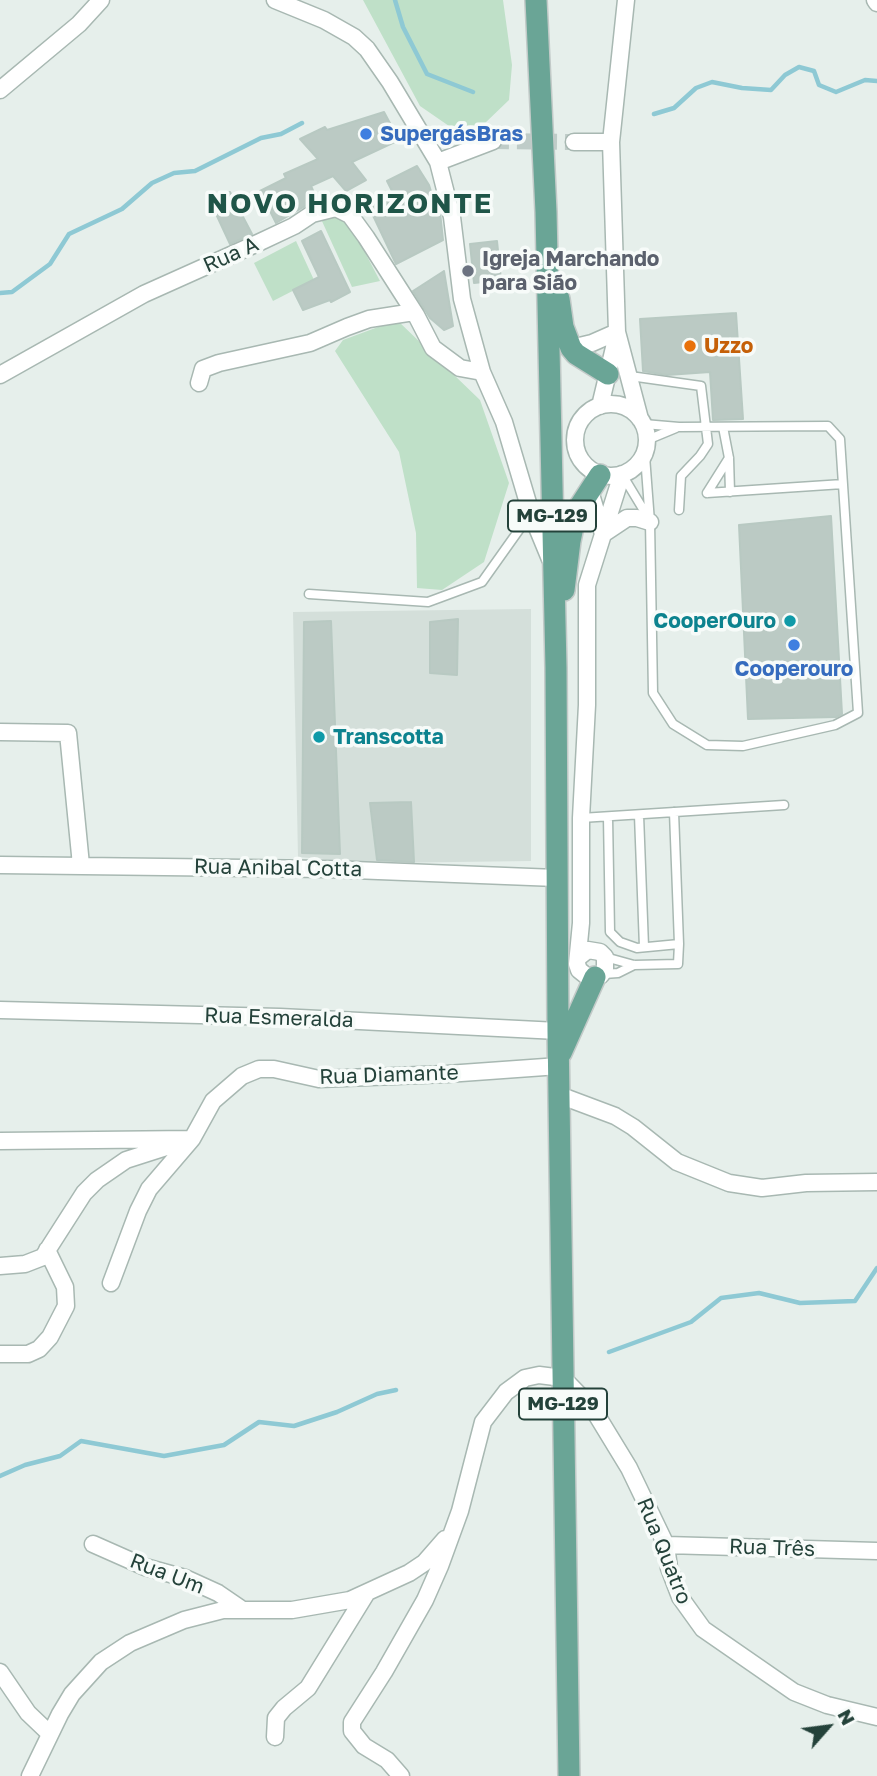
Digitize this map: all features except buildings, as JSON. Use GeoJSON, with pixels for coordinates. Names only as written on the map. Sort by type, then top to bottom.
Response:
{"type":"FeatureCollection","features":[{"type":"Feature","properties":{"kind":"main road","name":"MG-129"},"geometry":{"type":"LineString","coordinates":[[536,0],[546,212],[556,668],[556,878],[569,1766]]}},
{"type":"Feature","properties":{"kind":"main road"},"geometry":{"type":"LineString","coordinates":[[546,212],[563,327],[571,348],[576,354],[618,375]]}},
{"type":"Feature","properties":{"kind":"main road"},"geometry":{"type":"LineString","coordinates":[[551,444],[572,532]]}},
{"type":"Feature","properties":{"kind":"main road"},"geometry":{"type":"LineString","coordinates":[[556,668],[576,512],[595,483]]}},
{"type":"Feature","properties":{"kind":"main road"},"geometry":{"type":"LineString","coordinates":[[559,1062],[598,976]]}},
{"type":"Feature","properties":{"kind":"street"},"geometry":{"type":"LineString","coordinates":[[0,90],[79,24],[101,0]]}},
{"type":"Feature","properties":{"kind":"street"},"geometry":{"type":"LineString","coordinates":[[275,0],[324,20],[354,37],[367,49],[438,162],[452,217],[462,299],[482,372],[504,422],[531,513],[553,568]]}},
{"type":"Feature","properties":{"kind":"street"},"geometry":{"type":"LineString","coordinates":[[595,483],[632,469],[644,435],[618,375],[611,142],[626,0]]}},
{"type":"Feature","properties":{"kind":"street"},"geometry":{"type":"LineString","coordinates":[[438,162],[493,141]]}},
{"type":"Feature","properties":{"kind":"street"},"geometry":{"type":"LineString","coordinates":[[574,142],[611,142]]}},
{"type":"Feature","properties":{"kind":"street","name":"Rua A"},"geometry":{"type":"LineString","coordinates":[[0,375],[144,294],[294,226],[312,214],[331,208],[340,208],[354,220],[414,312],[433,348],[460,368],[482,372]]}},
{"type":"Feature","properties":{"kind":"street"},"geometry":{"type":"LineString","coordinates":[[199,383],[203,369],[219,363],[310,343],[369,320],[414,312]]}},
{"type":"Feature","properties":{"kind":"street"},"geometry":{"type":"LineString","coordinates":[[571,348],[592,343],[617,332]]}},
{"type":"Feature","properties":{"kind":"street"},"geometry":{"type":"LineString","coordinates":[[600,406],[618,375]]}},
{"type":"Feature","properties":{"kind":"street"},"geometry":{"type":"LineString","coordinates":[[603,534],[595,483],[576,449],[578,425],[585,414],[600,406],[620,405],[631,410],[644,435]]}},
{"type":"Feature","properties":{"kind":"street"},"geometry":{"type":"LineString","coordinates":[[581,923],[600,953],[605,970],[598,976],[583,975],[579,970],[581,818],[587,705],[587,585],[622,474]]}},
{"type":"Feature","properties":{"kind":"street"},"geometry":{"type":"LineString","coordinates":[[603,534],[627,518],[637,517],[650,522]]}},
{"type":"Feature","properties":{"kind":"street"},"geometry":{"type":"LineString","coordinates":[[0,732],[68,733],[81,865]]}},
{"type":"Feature","properties":{"kind":"street","name":"Rua Anibal Cotta"},"geometry":{"type":"LineString","coordinates":[[0,865],[328,869],[556,878]]}},
{"type":"Feature","properties":{"kind":"street"},"geometry":{"type":"LineString","coordinates":[[579,957],[588,950],[600,953]]}},
{"type":"Feature","properties":{"kind":"street","name":"Rua Esmeralda"},"geometry":{"type":"LineString","coordinates":[[0,1010],[280,1017],[558,1031]]}},
{"type":"Feature","properties":{"kind":"street","name":"Rua Diamante"},"geometry":{"type":"LineString","coordinates":[[111,1283],[149,1189],[192,1139],[213,1101],[242,1076],[259,1069],[274,1069],[319,1079],[447,1074],[559,1062]]}},
{"type":"Feature","properties":{"kind":"street"},"geometry":{"type":"LineString","coordinates":[[559,1095],[615,1116],[677,1162],[729,1183],[762,1188],[806,1183],[877,1182]]}},
{"type":"Feature","properties":{"kind":"street"},"geometry":{"type":"LineString","coordinates":[[0,1141],[192,1139]]}},
{"type":"Feature","properties":{"kind":"street"},"geometry":{"type":"LineString","coordinates":[[0,1266],[36,1262],[43,1257],[84,1193],[110,1170],[126,1160],[192,1139]]}},
{"type":"Feature","properties":{"kind":"street"},"geometry":{"type":"LineString","coordinates":[[0,1354],[28,1354],[39,1349],[50,1337],[66,1306],[65,1287],[47,1250]]}},
{"type":"Feature","properties":{"kind":"street"},"geometry":{"type":"LineString","coordinates":[[401,1776],[387,1760],[364,1746],[352,1731],[352,1722],[425,1601],[460,1511],[483,1422],[506,1392],[525,1378],[563,1378]]}},
{"type":"Feature","properties":{"kind":"street","name":"Rua Quatro"},"geometry":{"type":"LineString","coordinates":[[563,1378],[593,1409],[629,1468],[666,1545],[674,1586],[703,1629],[794,1692],[827,1705],[877,1717]]}},
{"type":"Feature","properties":{"kind":"street"},"geometry":{"type":"LineString","coordinates":[[30,1776],[72,1694],[101,1662],[116,1652],[160,1629],[223,1610],[292,1610],[350,1601],[424,1563],[452,1531]]}},
{"type":"Feature","properties":{"kind":"street","name":"Rua Um"},"geometry":{"type":"LineString","coordinates":[[93,1545],[145,1567],[185,1578],[240,1608]]}},
{"type":"Feature","properties":{"kind":"street","name":"Rua Três"},"geometry":{"type":"LineString","coordinates":[[666,1545],[877,1551]]}},
{"type":"Feature","properties":{"kind":"street"},"geometry":{"type":"LineString","coordinates":[[275,1737],[276,1718],[308,1688],[366,1594]]}},
{"type":"Feature","properties":{"kind":"street"},"geometry":{"type":"LineString","coordinates":[[0,1672],[28,1713],[50,1734]]}},
{"type":"Feature","properties":{"kind":"street"},"geometry":{"type":"LineString","coordinates":[[569,1766],[578,1776]]}},
{"type":"Feature","properties":{"kind":"lane"},"geometry":{"type":"LineString","coordinates":[[618,375],[701,386],[708,444],[681,475],[679,510]]}},
{"type":"Feature","properties":{"kind":"lane"},"geometry":{"type":"LineString","coordinates":[[828,426],[840,439],[858,713],[835,725],[743,746],[707,745],[673,724],[653,693],[650,522],[644,435],[679,427],[828,426]]}},
{"type":"Feature","properties":{"kind":"lane"},"geometry":{"type":"LineString","coordinates":[[644,435],[679,427]]}},
{"type":"Feature","properties":{"kind":"lane"},"geometry":{"type":"LineString","coordinates":[[723,427],[729,458],[730,492]]}},
{"type":"Feature","properties":{"kind":"lane"},"geometry":{"type":"LineString","coordinates":[[729,458],[707,494],[843,484]]}},
{"type":"Feature","properties":{"kind":"lane"},"geometry":{"type":"LineString","coordinates":[[622,474],[650,522]]}},
{"type":"Feature","properties":{"kind":"lane"},"geometry":{"type":"LineString","coordinates":[[309,594],[428,602],[482,582],[531,513]]}},
{"type":"Feature","properties":{"kind":"lane"},"geometry":{"type":"LineString","coordinates":[[581,818],[784,805]]}},
{"type":"Feature","properties":{"kind":"lane"},"geometry":{"type":"LineString","coordinates":[[600,953],[634,965],[678,964],[674,812]]}},
{"type":"Feature","properties":{"kind":"lane"},"geometry":{"type":"LineString","coordinates":[[639,815],[644,947]]}},
{"type":"Feature","properties":{"kind":"lane"},"geometry":{"type":"LineString","coordinates":[[608,817],[610,932],[620,942],[637,948],[679,943]]}},
{"type":"Feature","properties":{"kind":"lane"},"geometry":{"type":"LineString","coordinates":[[598,976],[618,973],[634,965]]}},
{"type":"Feature","properties":{"kind":"shaded area","name":"Transcotta"},"geometry":{"type":"Polygon","coordinates":[[[531,609],[531,861],[377,863],[298,857],[293,612],[531,609]]]}},
{"type":"Feature","properties":{"kind":"green space"},"geometry":{"type":"Polygon","coordinates":[[[363,0],[503,0],[512,65],[509,100],[483,125],[449,126],[420,106],[363,0]]]}},
{"type":"Feature","properties":{"kind":"green space"},"geometry":{"type":"Polygon","coordinates":[[[336,214],[349,222],[380,281],[352,287],[321,219],[336,214]]]}},
{"type":"Feature","properties":{"kind":"green space"},"geometry":{"type":"Polygon","coordinates":[[[296,241],[314,280],[273,301],[254,263],[296,241]]]}},
{"type":"Feature","properties":{"kind":"green space"},"geometry":{"type":"Polygon","coordinates":[[[397,320],[480,400],[509,483],[484,562],[442,590],[417,588],[416,533],[399,452],[335,351],[343,340],[397,320]]]}},
{"type":"Feature","properties":{"kind":"waterway"},"geometry":{"type":"LineString","coordinates":[[395,0],[403,27],[427,74],[473,92]]}},
{"type":"Feature","properties":{"kind":"waterway"},"geometry":{"type":"LineString","coordinates":[[654,114],[674,108],[696,88],[712,82],[771,90],[785,75],[799,67],[814,71],[819,85],[836,92],[865,80],[877,81]]}},
{"type":"Feature","properties":{"kind":"waterway"},"geometry":{"type":"LineString","coordinates":[[0,293],[12,292],[50,264],[69,234],[122,209],[152,183],[174,173],[195,171],[261,138],[281,134],[302,123]]}},
{"type":"Feature","properties":{"kind":"waterway"},"geometry":{"type":"LineString","coordinates":[[609,1352],[691,1322],[721,1298],[759,1293],[800,1303],[855,1301],[877,1268]]}},
{"type":"Feature","properties":{"kind":"waterway"},"geometry":{"type":"LineString","coordinates":[[0,1476],[25,1465],[60,1456],[81,1441],[164,1456],[224,1445],[259,1422],[294,1426],[337,1412],[377,1394],[396,1390]]}},
{"type":"Feature","properties":{"kind":"tunnel"},"geometry":{"type":"LineString","coordinates":[[493,141],[574,142]]}},
{"type":"Feature","properties":{"kind":"place","name":"SupergásBras"},"geometry":{"type":"Point","coordinates":[366,134]}},
{"type":"Feature","properties":{"kind":"place","name":"Igreja Marchando para Sião"},"geometry":{"type":"Point","coordinates":[468,271]}},
{"type":"Feature","properties":{"kind":"place","name":"Uzzo"},"geometry":{"type":"Point","coordinates":[690,346]}},
{"type":"Feature","properties":{"kind":"place","name":"CooperOuro"},"geometry":{"type":"Point","coordinates":[790,621]}},
{"type":"Feature","properties":{"kind":"place","name":"Cooperouro"},"geometry":{"type":"Point","coordinates":[794,645]}},
{"type":"Feature","properties":{"kind":"place","name":"Transcotta"},"geometry":{"type":"Point","coordinates":[319,737]}},
{"type":"Feature","properties":{"kind":"district","name":"NOVO HORIZONTE"},"geometry":{"type":"Point","coordinates":[350,204]}}]}
